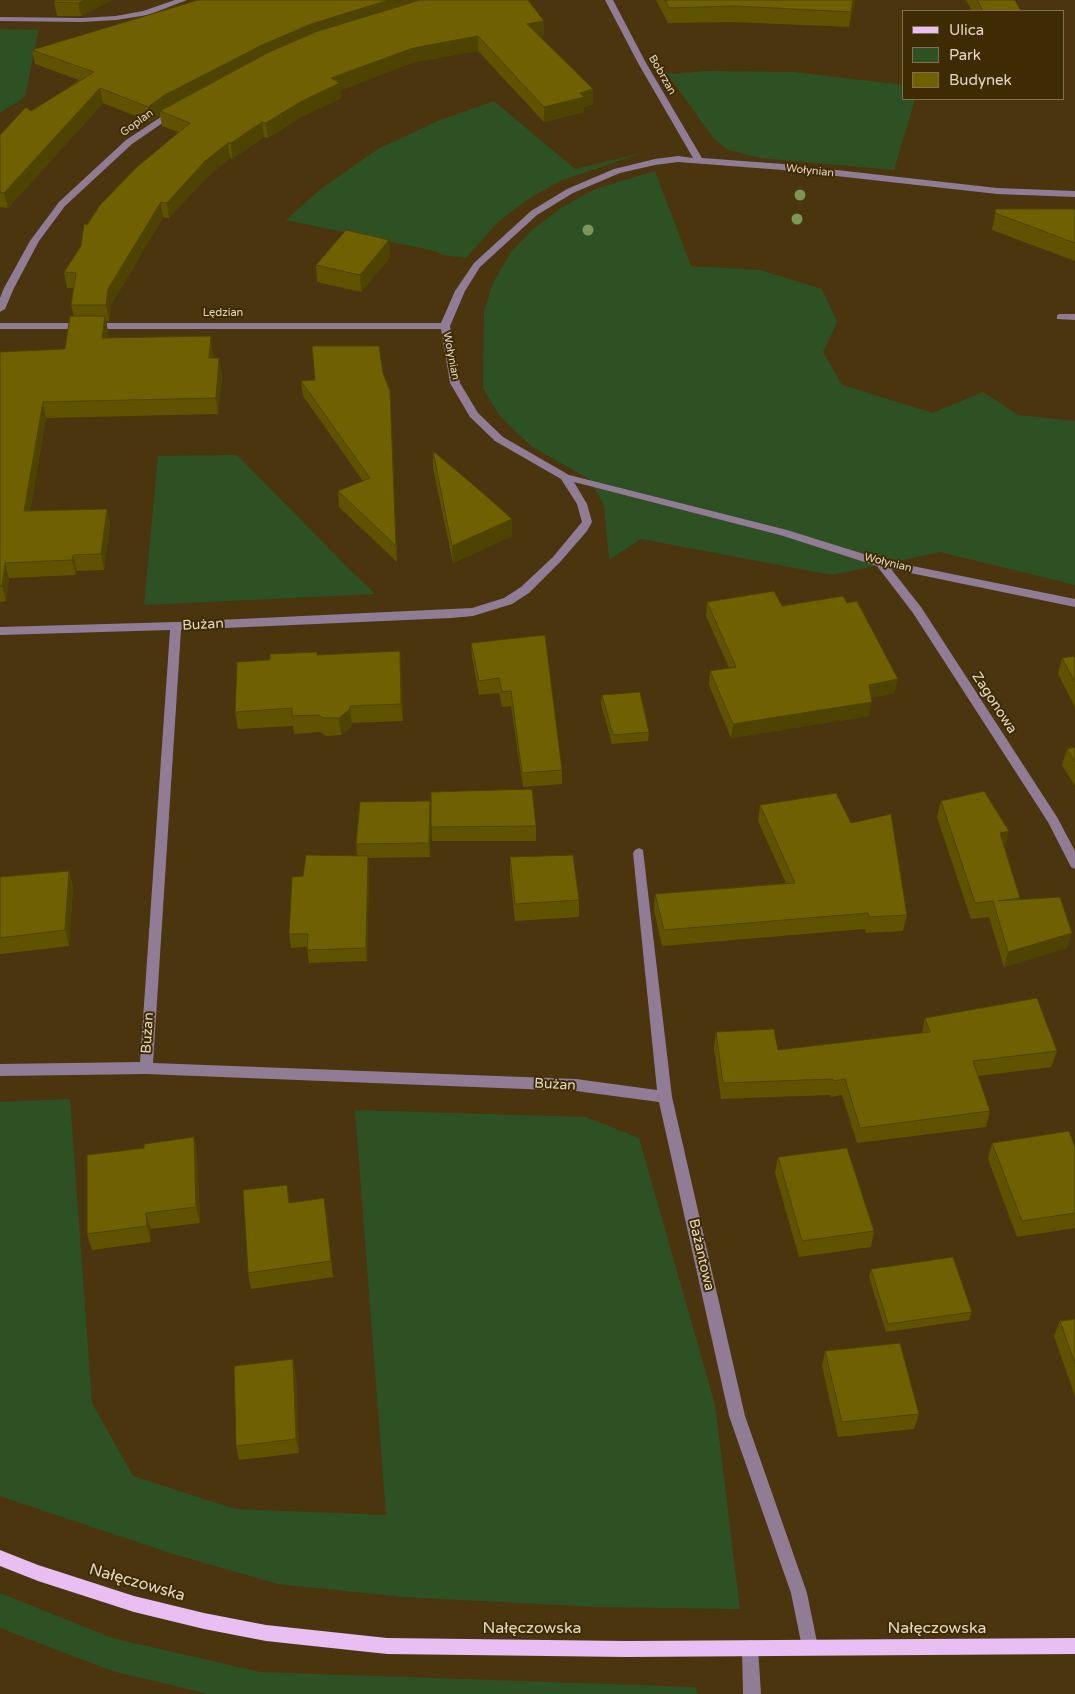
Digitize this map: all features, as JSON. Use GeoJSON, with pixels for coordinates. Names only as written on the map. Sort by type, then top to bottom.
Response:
{"type":"FeatureCollection","features":[{"type":"Feature","properties":{"kind":"main road","name":"Nałęczowska"},"geometry":{"type":"LineString","coordinates":[[0,1558],[38,1573],[134,1604],[237,1629],[387,1646],[452,1648],[750,1648],[1075,1646]]}},
{"type":"Feature","properties":{"kind":"street"},"geometry":{"type":"LineString","coordinates":[[0,19],[82,20],[116,18],[145,13],[183,0]]}},
{"type":"Feature","properties":{"kind":"street","name":"Bobrzan"},"geometry":{"type":"LineString","coordinates":[[609,0],[642,63],[699,160]]}},
{"type":"Feature","properties":{"kind":"street","name":"Goplan"},"geometry":{"type":"LineString","coordinates":[[0,309],[9,288],[35,241],[62,204],[129,142],[185,105]]}},
{"type":"Feature","properties":{"kind":"street","name":"Wołynian"},"geometry":{"type":"LineString","coordinates":[[1075,194],[997,191],[699,160],[678,159],[654,162],[616,172],[570,191],[534,213],[477,265],[460,292],[445,326],[456,383],[474,415],[499,439],[565,478],[783,532],[881,563],[1075,603]]}},
{"type":"Feature","properties":{"kind":"street"},"geometry":{"type":"LineString","coordinates":[[1060,317],[1075,317]]}},
{"type":"Feature","properties":{"kind":"street","name":"Lędzian"},"geometry":{"type":"LineString","coordinates":[[0,326],[445,326]]}},
{"type":"Feature","properties":{"kind":"street","name":"Bużan"},"geometry":{"type":"LineString","coordinates":[[146,1068],[176,626],[452,614],[473,612],[508,601],[525,590],[557,559],[587,522],[582,504],[565,478]]}},
{"type":"Feature","properties":{"kind":"street","name":"Zagonowa"},"geometry":{"type":"LineString","coordinates":[[881,563],[917,610],[1053,820],[1075,864]]}},
{"type":"Feature","properties":{"kind":"street"},"geometry":{"type":"LineString","coordinates":[[0,631],[176,626]]}},
{"type":"Feature","properties":{"kind":"street","name":"Bażantowa"},"geometry":{"type":"LineString","coordinates":[[639,853],[665,1096],[737,1416],[799,1593],[810,1647]]}},
{"type":"Feature","properties":{"kind":"street","name":"Bużan"},"geometry":{"type":"LineString","coordinates":[[0,1070],[146,1068],[576,1085],[665,1096]]}},
{"type":"Feature","properties":{"kind":"street"},"geometry":{"type":"LineString","coordinates":[[750,1648],[752,1694]]}},
{"type":"Feature","properties":{"kind":"green space"},"geometry":{"type":"Polygon","coordinates":[[[0,29],[38,30],[38,33],[25,97],[0,113],[0,29]]]}},
{"type":"Feature","properties":{"kind":"green space"},"geometry":{"type":"Polygon","coordinates":[[[704,71],[793,72],[902,85],[902,100],[915,100],[894,170],[760,158],[728,150],[714,139],[666,72],[676,74],[704,71]]]}},
{"type":"Feature","properties":{"kind":"green space"},"geometry":{"type":"Polygon","coordinates":[[[494,101],[575,169],[642,153],[560,181],[528,199],[498,222],[466,258],[442,255],[435,251],[286,220],[322,188],[378,149],[438,121],[494,101]]]}},
{"type":"Feature","properties":{"kind":"green space"},"geometry":{"type":"Polygon","coordinates":[[[655,171],[691,266],[760,270],[822,289],[837,322],[823,352],[842,385],[933,413],[983,392],[1018,415],[1075,421],[1075,585],[940,552],[832,575],[641,539],[609,560],[604,505],[589,479],[531,446],[499,415],[483,388],[484,312],[493,283],[511,252],[532,230],[561,208],[595,189],[655,171]]]}},
{"type":"Feature","properties":{"kind":"green space"},"geometry":{"type":"Polygon","coordinates":[[[237,455],[375,594],[144,605],[158,456],[237,455]]]}},
{"type":"Feature","properties":{"kind":"green space"},"geometry":{"type":"Polygon","coordinates":[[[70,1099],[92,1403],[133,1476],[235,1509],[386,1515],[355,1110],[586,1117],[639,1138],[715,1405],[740,1609],[597,1607],[403,1597],[278,1584],[173,1554],[0,1496],[0,1102],[70,1099]]]}},
{"type":"Feature","properties":{"kind":"green space"},"geometry":{"type":"Polygon","coordinates":[[[0,1593],[112,1638],[260,1672],[695,1687],[698,1694],[209,1694],[112,1671],[0,1628],[0,1593]]]}},
{"type":"Feature","properties":{"kind":"building"},"geometry":{"type":"Polygon","coordinates":[[[55,0],[84,0],[78,3],[54,2],[55,0]]]}},
{"type":"Feature","properties":{"kind":"building"},"geometry":{"type":"Polygon","coordinates":[[[198,0],[389,0],[311,24],[262,45],[163,96],[148,107],[100,88],[4,193],[0,192],[0,135],[26,107],[31,111],[94,72],[32,50],[198,0]]]}},
{"type":"Feature","properties":{"kind":"building"},"geometry":{"type":"Polygon","coordinates":[[[420,0],[528,0],[544,21],[527,24],[593,89],[580,93],[584,97],[544,107],[478,36],[413,48],[331,78],[340,83],[302,101],[266,123],[262,122],[231,143],[228,143],[205,161],[167,203],[161,202],[108,289],[106,305],[71,305],[76,273],[64,272],[81,246],[84,224],[87,225],[100,205],[137,167],[190,123],[160,111],[269,52],[318,31],[420,0]]]}},
{"type":"Feature","properties":{"kind":"building"},"geometry":{"type":"Polygon","coordinates":[[[665,0],[853,0],[851,12],[734,6],[669,8],[665,0]]]}},
{"type":"Feature","properties":{"kind":"building"},"geometry":{"type":"Polygon","coordinates":[[[977,0],[1015,0],[1020,10],[982,10],[977,0]]]}},
{"type":"Feature","properties":{"kind":"building"},"geometry":{"type":"Polygon","coordinates":[[[996,209],[1075,209],[1075,243],[995,213],[996,209]]]}},
{"type":"Feature","properties":{"kind":"building"},"geometry":{"type":"Polygon","coordinates":[[[346,230],[389,240],[360,275],[316,265],[346,230]]]}},
{"type":"Feature","properties":{"kind":"building"},"geometry":{"type":"Polygon","coordinates":[[[70,316],[105,316],[102,338],[211,336],[209,358],[219,358],[216,398],[43,402],[24,511],[107,509],[101,554],[73,555],[72,560],[5,563],[2,586],[0,586],[0,352],[65,349],[70,316]]]}},
{"type":"Feature","properties":{"kind":"building"},"geometry":{"type":"Polygon","coordinates":[[[312,346],[379,346],[383,373],[390,391],[396,546],[338,491],[370,478],[301,381],[315,380],[312,346]]]}},
{"type":"Feature","properties":{"kind":"building"},"geometry":{"type":"Polygon","coordinates":[[[433,451],[477,488],[512,519],[452,546],[433,451]]]}},
{"type":"Feature","properties":{"kind":"building"},"geometry":{"type":"Polygon","coordinates":[[[774,591],[782,606],[843,596],[847,603],[857,601],[898,679],[869,685],[872,702],[733,724],[710,671],[736,667],[707,602],[774,591]]]}},
{"type":"Feature","properties":{"kind":"building"},"geometry":{"type":"Polygon","coordinates":[[[545,635],[562,770],[522,773],[511,691],[502,692],[499,678],[479,681],[471,643],[545,635]]]}},
{"type":"Feature","properties":{"kind":"building"},"geometry":{"type":"Polygon","coordinates":[[[400,651],[401,704],[350,706],[350,709],[339,718],[324,718],[318,715],[292,716],[292,708],[235,712],[237,662],[270,660],[270,654],[317,652],[317,655],[400,651]]]}},
{"type":"Feature","properties":{"kind":"building"},"geometry":{"type":"Polygon","coordinates":[[[1075,656],[1075,682],[1062,658],[1075,656]]]}},
{"type":"Feature","properties":{"kind":"building"},"geometry":{"type":"Polygon","coordinates":[[[640,692],[649,732],[613,735],[602,695],[640,692]]]}},
{"type":"Feature","properties":{"kind":"building"},"geometry":{"type":"Polygon","coordinates":[[[1075,747],[1075,762],[1067,749],[1075,747]]]}},
{"type":"Feature","properties":{"kind":"building"},"geometry":{"type":"Polygon","coordinates":[[[532,789],[536,826],[431,827],[431,792],[532,789]]]}},
{"type":"Feature","properties":{"kind":"building"},"geometry":{"type":"Polygon","coordinates":[[[984,791],[1009,831],[1000,833],[1020,898],[998,901],[1060,897],[1072,933],[1008,952],[993,901],[975,903],[941,801],[984,791]]]}},
{"type":"Feature","properties":{"kind":"building"},"geometry":{"type":"Polygon","coordinates":[[[836,793],[851,823],[891,814],[907,915],[869,917],[868,913],[664,930],[655,894],[795,883],[760,805],[836,793]]]}},
{"type":"Feature","properties":{"kind":"building"},"geometry":{"type":"Polygon","coordinates":[[[430,801],[429,843],[356,844],[360,802],[430,801]]]}},
{"type":"Feature","properties":{"kind":"building"},"geometry":{"type":"Polygon","coordinates":[[[306,855],[368,856],[366,948],[307,950],[308,934],[289,934],[292,877],[303,876],[306,855]]]}},
{"type":"Feature","properties":{"kind":"building"},"geometry":{"type":"Polygon","coordinates":[[[573,855],[579,900],[515,904],[510,857],[573,855]]]}},
{"type":"Feature","properties":{"kind":"building"},"geometry":{"type":"Polygon","coordinates":[[[69,871],[65,930],[0,938],[0,877],[69,871]]]}},
{"type":"Feature","properties":{"kind":"building"},"geometry":{"type":"Polygon","coordinates":[[[1037,998],[1057,1051],[973,1061],[990,1111],[860,1128],[845,1079],[833,1081],[833,1079],[723,1083],[716,1032],[774,1029],[778,1050],[930,1032],[925,1018],[1037,998]]]}},
{"type":"Feature","properties":{"kind":"building"},"geometry":{"type":"Polygon","coordinates":[[[1069,1131],[1075,1147],[1075,1213],[1022,1221],[992,1143],[1069,1131]]]}},
{"type":"Feature","properties":{"kind":"building"},"geometry":{"type":"Polygon","coordinates":[[[194,1137],[196,1207],[146,1213],[147,1226],[87,1234],[87,1155],[144,1148],[144,1144],[194,1137]]]}},
{"type":"Feature","properties":{"kind":"building"},"geometry":{"type":"Polygon","coordinates":[[[847,1148],[874,1231],[802,1241],[778,1157],[847,1148]]]}},
{"type":"Feature","properties":{"kind":"building"},"geometry":{"type":"Polygon","coordinates":[[[287,1185],[289,1203],[324,1198],[331,1261],[248,1273],[243,1190],[287,1185]]]}},
{"type":"Feature","properties":{"kind":"building"},"geometry":{"type":"Polygon","coordinates":[[[953,1257],[972,1312],[888,1324],[871,1269],[953,1257]]]}},
{"type":"Feature","properties":{"kind":"building"},"geometry":{"type":"Polygon","coordinates":[[[1075,1319],[1075,1364],[1060,1321],[1075,1319]]]}},
{"type":"Feature","properties":{"kind":"building"},"geometry":{"type":"Polygon","coordinates":[[[900,1343],[919,1414],[842,1422],[825,1351],[900,1343]]]}},
{"type":"Feature","properties":{"kind":"building"},"geometry":{"type":"Polygon","coordinates":[[[293,1359],[296,1439],[236,1446],[234,1366],[293,1359]]]}}]}
